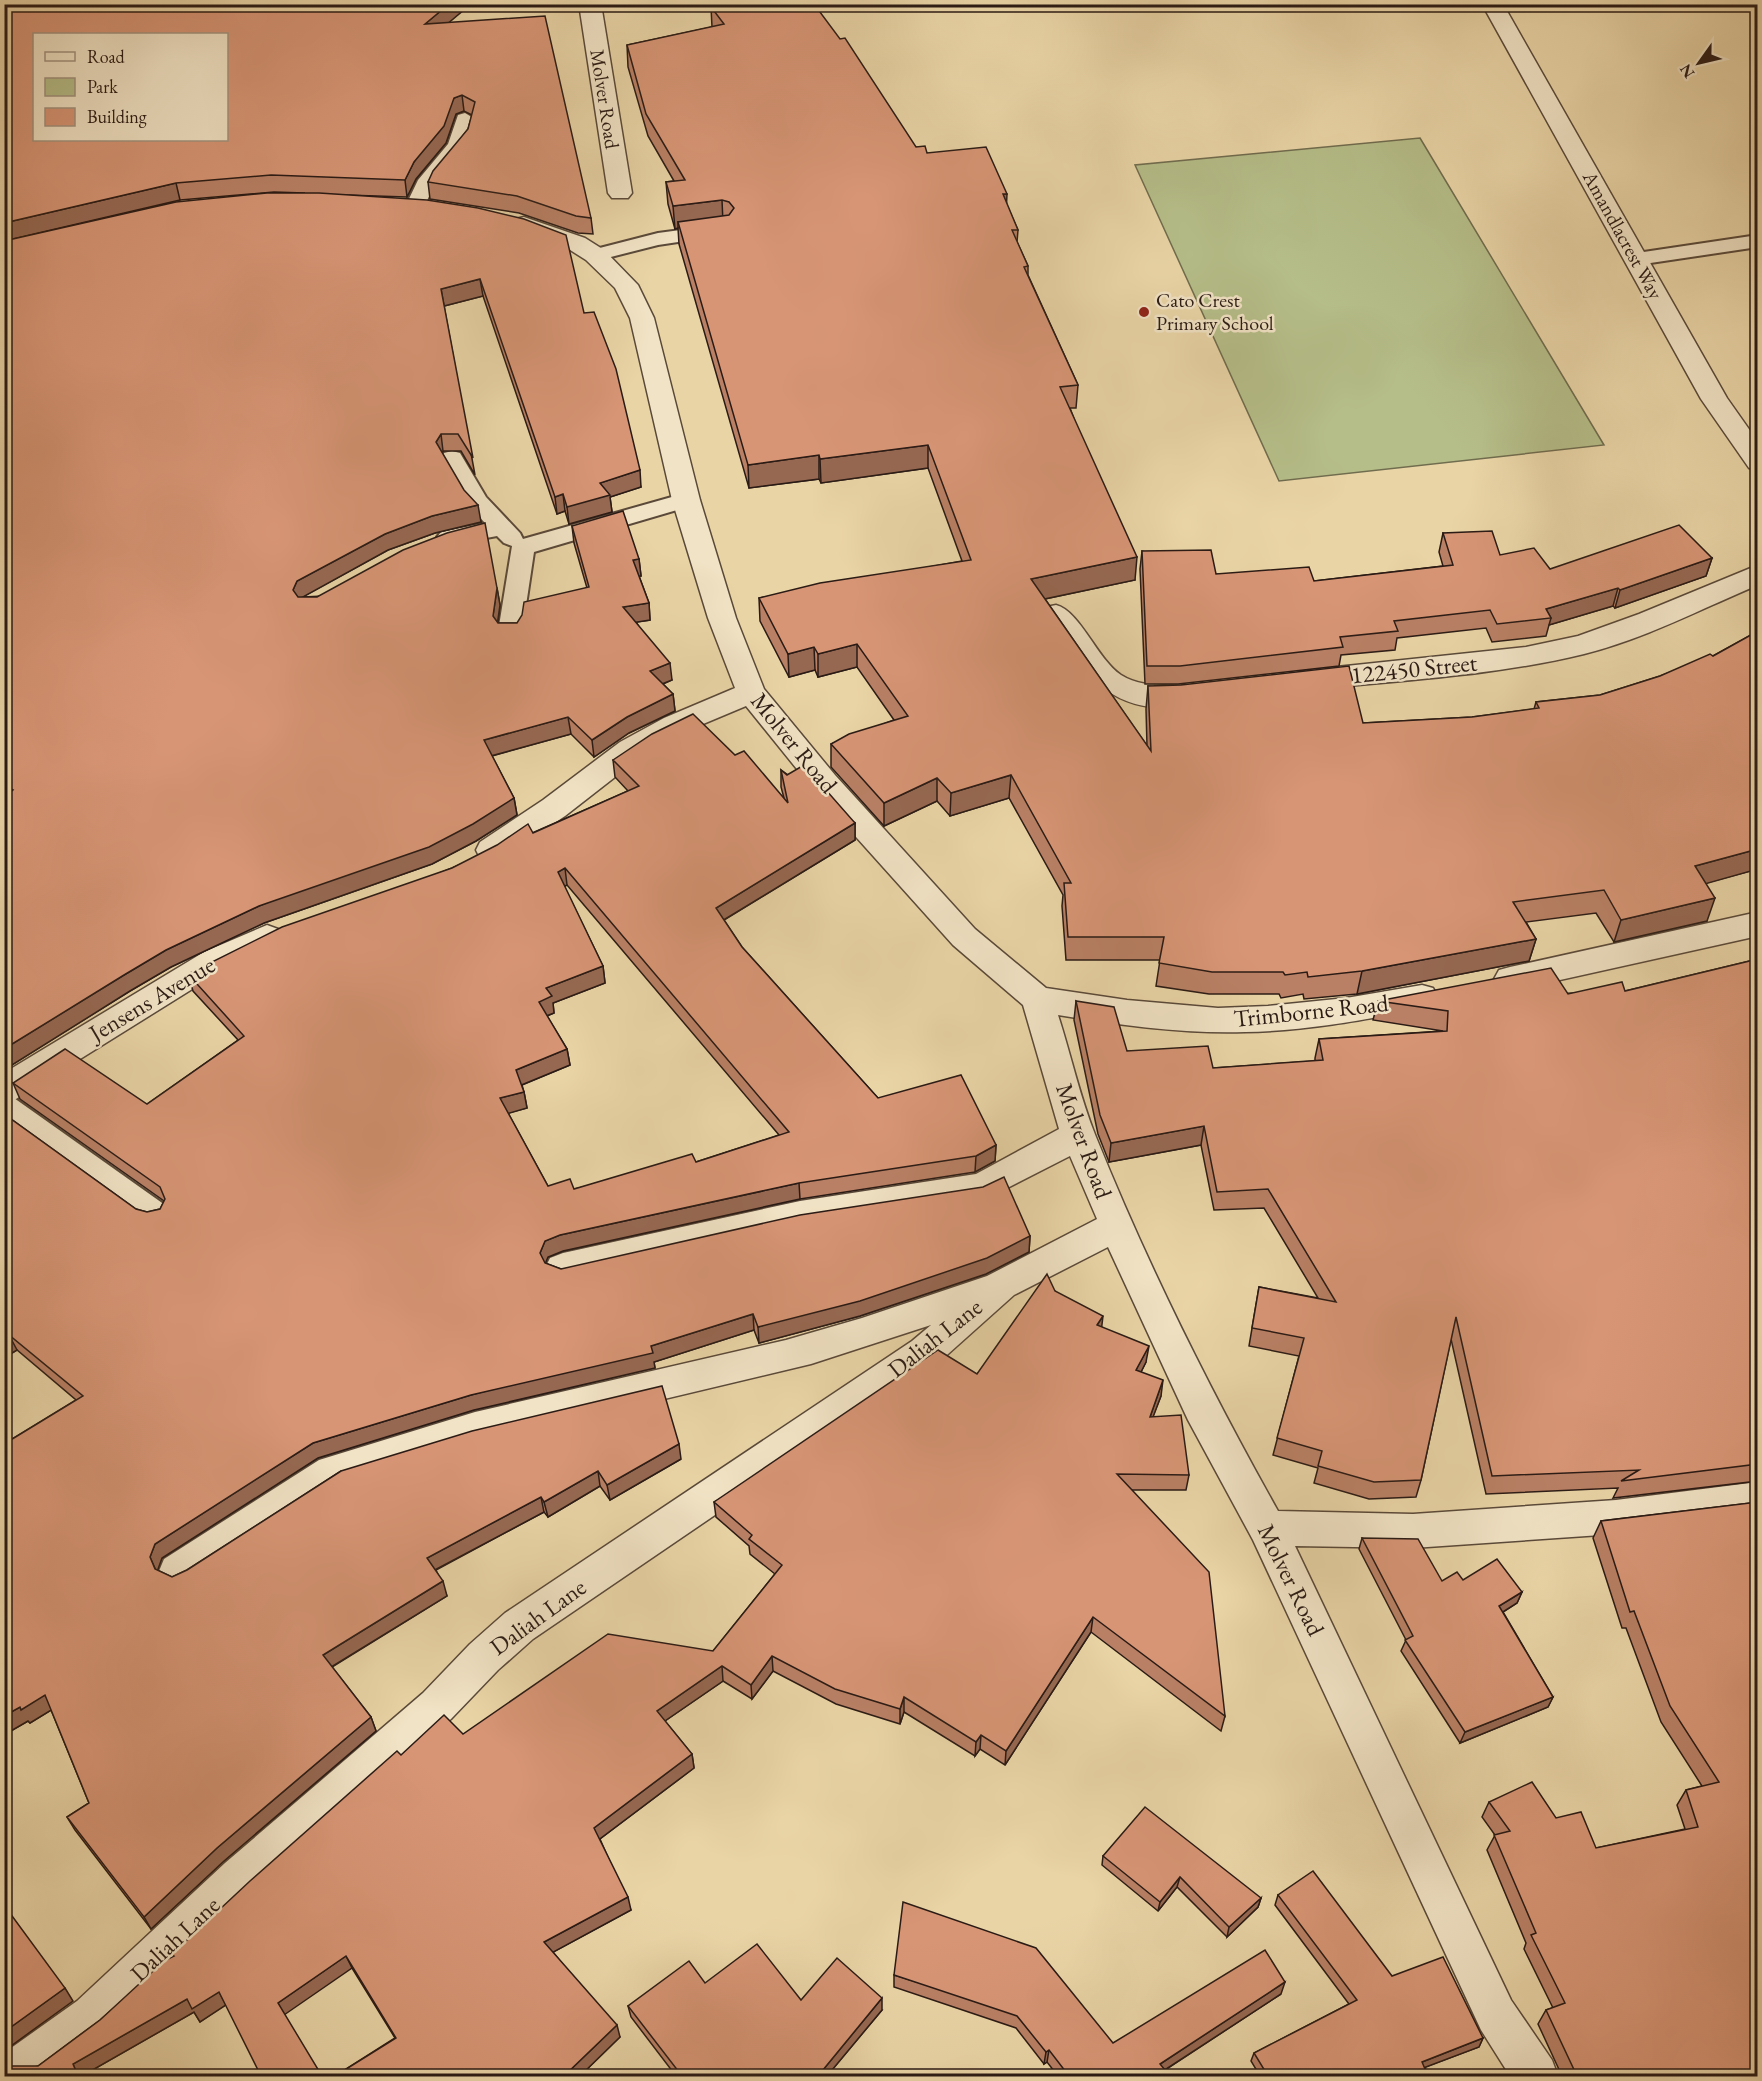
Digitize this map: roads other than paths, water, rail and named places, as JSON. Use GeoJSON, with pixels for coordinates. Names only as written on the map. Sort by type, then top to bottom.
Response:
{"type":"FeatureCollection","features":[{"type":"Feature","properties":{"kind":"street","name":"Molver Road"},"geometry":{"type":"LineString","coordinates":[[590,4],[620,193]]}},
{"type":"Feature","properties":{"kind":"street","name":"Amandlacrest Way"},"geometry":{"type":"LineString","coordinates":[[1492,4],[1714,399],[1758,462]]}},
{"type":"Feature","properties":{"kind":"street","name":"Molver Road"},"geometry":{"type":"LineString","coordinates":[[498,219],[519,222],[576,243],[596,255],[626,285],[642,318],[686,500],[722,618],[751,692],[824,782],[956,928],[1037,999],[1078,1135],[1116,1226],[1201,1409],[1267,1528],[1496,2015],[1536,2076]]}},
{"type":"Feature","properties":{"kind":"street","name":"122450 Street"},"geometry":{"type":"LineString","coordinates":[[1281,683],[1526,657],[1584,644],[1649,621],[1758,574]]}},
{"type":"Feature","properties":{"kind":"street"},"geometry":{"type":"LineString","coordinates":[[1056,614],[1093,665],[1113,684],[1128,692],[1140,696],[1216,692]]}},
{"type":"Feature","properties":{"kind":"street"},"geometry":{"type":"LineString","coordinates":[[461,866],[489,851],[554,808],[631,749],[674,725],[751,692]]}},
{"type":"Feature","properties":{"kind":"street"},"geometry":{"type":"LineString","coordinates":[[1482,985],[1758,924]]}},
{"type":"Feature","properties":{"kind":"street","name":"Jensens Avenue"},"geometry":{"type":"LineString","coordinates":[[4,1090],[215,960],[299,926]]}},
{"type":"Feature","properties":{"kind":"street","name":"Trimborne Road"},"geometry":{"type":"LineString","coordinates":[[1037,999],[1139,1015],[1220,1020],[1341,1011],[1447,993]]}},
{"type":"Feature","properties":{"kind":"street"},"geometry":{"type":"LineString","coordinates":[[563,1268],[800,1215],[982,1187],[1078,1135]]}},
{"type":"Feature","properties":{"kind":"street","name":"Daliah Lane"},"geometry":{"type":"LineString","coordinates":[[11,2076],[92,2016],[240,1878],[436,1706],[484,1657],[519,1626],[925,1352],[1001,1285],[1116,1226]]}},
{"type":"Feature","properties":{"kind":"street"},"geometry":{"type":"LineString","coordinates":[[178,1571],[332,1472],[373,1458],[631,1389],[788,1354],[910,1317],[1001,1285]]}},
{"type":"Feature","properties":{"kind":"street"},"geometry":{"type":"LineString","coordinates":[[1267,1528],[1413,1531],[1616,1517],[1758,1498]]}},
{"type":"Feature","properties":{"kind":"lane"},"geometry":{"type":"LineString","coordinates":[[415,207],[424,184],[458,145],[465,119]]}},
{"type":"Feature","properties":{"kind":"lane"},"geometry":{"type":"LineString","coordinates":[[596,255],[658,239],[723,231]]}},
{"type":"Feature","properties":{"kind":"lane"},"geometry":{"type":"LineString","coordinates":[[1637,259],[1758,241]]}},
{"type":"Feature","properties":{"kind":"lane"},"geometry":{"type":"LineString","coordinates":[[452,458],[477,501],[500,528],[523,547]]}},
{"type":"Feature","properties":{"kind":"lane"},"geometry":{"type":"LineString","coordinates":[[523,547],[686,500]]}},
{"type":"Feature","properties":{"kind":"lane"},"geometry":{"type":"LineString","coordinates":[[429,543],[462,533],[500,528]]}},
{"type":"Feature","properties":{"kind":"lane"},"geometry":{"type":"LineString","coordinates":[[510,632],[523,547]]}},
{"type":"Feature","properties":{"kind":"lane"},"geometry":{"type":"LineString","coordinates":[[4,1106],[154,1214]]}},
{"type":"Feature","properties":{"kind":"place","name":"Cato Crest Primary School"},"geometry":{"type":"Point","coordinates":[1144,312]}}]}
